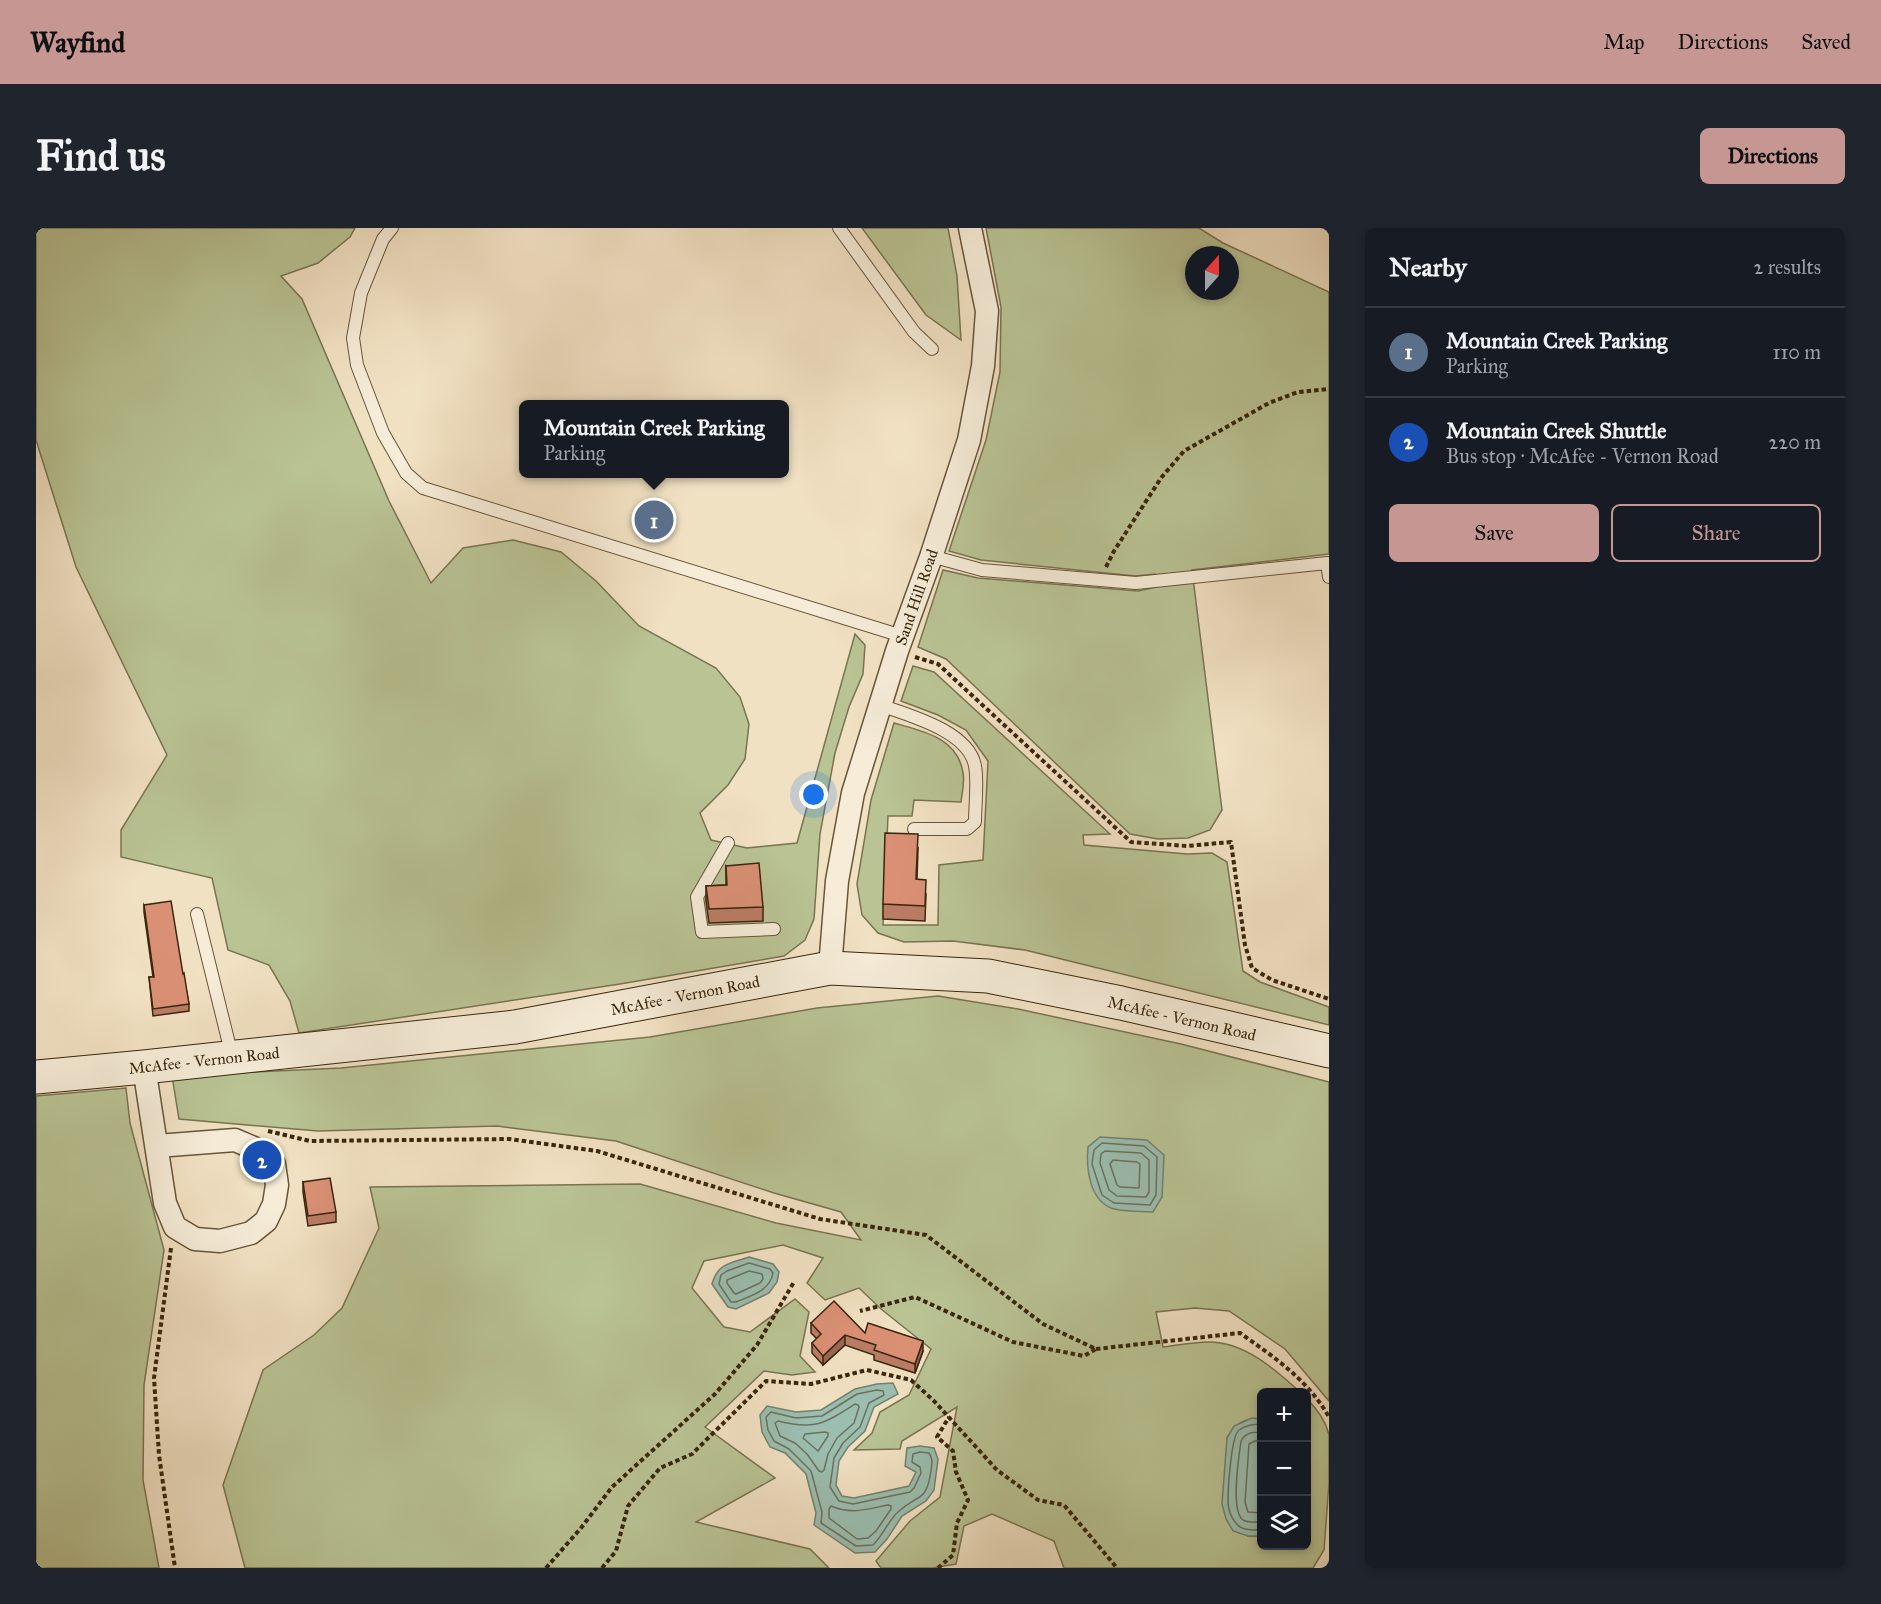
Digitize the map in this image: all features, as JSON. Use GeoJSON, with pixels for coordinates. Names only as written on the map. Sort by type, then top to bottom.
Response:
{"type":"FeatureCollection","features":[{"type":"Feature","properties":{"kind":"main road","name":"McAfee - Vernon Road"},"geometry":{"type":"LineString","coordinates":[[36,1077],[515,1027],[830,968],[988,976],[1121,1003],[1329,1051]]}},
{"type":"Feature","properties":{"kind":"street","name":"Sand Hill Road"},"geometry":{"type":"LineString","coordinates":[[830,968],[837,881],[853,793],[899,643],[931,556],[969,440],[983,366],[987,311],[970,228]]}},
{"type":"Feature","properties":{"kind":"street"},"geometry":{"type":"LineString","coordinates":[[144,1067],[165,1203],[175,1227],[195,1239],[220,1241],[251,1233],[266,1221],[274,1204],[278,1185],[274,1164],[256,1149],[235,1140],[157,1146]]}},
{"type":"Feature","properties":{"kind":"lane"},"geometry":{"type":"LineString","coordinates":[[392,228],[382,238],[361,293],[353,338],[357,365],[384,433],[406,473],[423,488],[899,643]]}},
{"type":"Feature","properties":{"kind":"lane"},"geometry":{"type":"LineString","coordinates":[[839,228],[914,332],[933,349]]}},
{"type":"Feature","properties":{"kind":"lane"},"geometry":{"type":"LineString","coordinates":[[931,556],[982,570],[1136,583],[1327,563],[1329,577]]}},
{"type":"Feature","properties":{"kind":"lane"},"geometry":{"type":"LineString","coordinates":[[880,705],[915,717],[942,730],[969,749],[975,766],[975,822],[967,829],[914,829]]}},
{"type":"Feature","properties":{"kind":"lane"},"geometry":{"type":"LineString","coordinates":[[728,843],[697,897],[702,932],[774,929]]}},
{"type":"Feature","properties":{"kind":"lane"},"geometry":{"type":"LineString","coordinates":[[197,914],[232,1057]]}},
{"type":"Feature","properties":{"kind":"path"},"geometry":{"type":"LineString","coordinates":[[1099,580],[1114,551],[1161,478],[1184,451],[1269,404],[1298,392],[1329,389]]}},
{"type":"Feature","properties":{"kind":"path"},"geometry":{"type":"LineString","coordinates":[[899,643],[938,664],[1131,842],[1187,846],[1231,842],[1245,945],[1252,968],[1272,980],[1329,999]]}},
{"type":"Feature","properties":{"kind":"path"},"geometry":{"type":"LineString","coordinates":[[235,1140],[244,1131],[272,1131],[310,1141],[509,1139],[597,1151],[820,1218],[926,1235],[1042,1324],[1096,1349]]}},
{"type":"Feature","properties":{"kind":"path"},"geometry":{"type":"LineString","coordinates":[[175,1227],[154,1378],[159,1455],[176,1568]]}},
{"type":"Feature","properties":{"kind":"path"},"geometry":{"type":"LineString","coordinates":[[546,1568],[612,1487],[716,1394],[757,1345],[794,1282]]}},
{"type":"Feature","properties":{"kind":"path"},"geometry":{"type":"LineString","coordinates":[[860,1311],[915,1297],[1013,1342],[1084,1356],[1096,1349],[1240,1333],[1287,1367],[1319,1399],[1329,1417]]}},
{"type":"Feature","properties":{"kind":"path"},"geometry":{"type":"LineString","coordinates":[[602,1568],[616,1551],[628,1506],[660,1468],[692,1454],[766,1381],[811,1384],[867,1370],[910,1380],[934,1401],[997,1470],[1038,1500],[1064,1505],[1117,1568]]}},
{"type":"Feature","properties":{"kind":"path"},"geometry":{"type":"LineString","coordinates":[[938,1568],[953,1555],[957,1523],[968,1500],[956,1473],[953,1451],[937,1437],[949,1417]]}},
{"type":"Feature","properties":{"kind":"green space"},"geometry":{"type":"Polygon","coordinates":[[[36,228],[355,228],[350,237],[318,263],[281,276],[302,299],[389,501],[431,583],[463,548],[513,540],[561,552],[596,581],[639,626],[716,668],[740,697],[749,724],[745,759],[728,785],[700,813],[711,840],[747,848],[797,843],[855,634],[865,645],[863,674],[849,707],[835,753],[820,834],[814,919],[805,940],[784,956],[620,984],[299,1033],[290,1001],[269,965],[228,950],[212,878],[121,857],[121,830],[167,755],[76,567],[36,440],[36,228]]]}},
{"type":"Feature","properties":{"kind":"green space"},"geometry":{"type":"Polygon","coordinates":[[[862,228],[948,228],[957,276],[961,340],[926,315],[862,228]]]}},
{"type":"Feature","properties":{"kind":"green space"},"geometry":{"type":"Polygon","coordinates":[[[986,228],[1199,228],[1229,246],[1185,246],[1185,300],[1239,300],[1239,250],[1329,292],[1329,554],[1192,570],[1222,810],[1210,830],[1188,838],[1158,839],[1130,834],[946,659],[918,647],[943,570],[978,578],[1138,591],[1157,587],[1155,574],[1135,576],[981,560],[949,551],[986,440],[1000,372],[1001,307],[986,228]]]}},
{"type":"Feature","properties":{"kind":"green space"},"geometry":{"type":"Polygon","coordinates":[[[913,666],[934,672],[1110,834],[1083,835],[1084,845],[1187,854],[1212,853],[1227,862],[1243,971],[1260,982],[1329,1007],[1329,1025],[1025,950],[953,941],[904,942],[878,933],[862,915],[857,884],[871,800],[894,723],[927,733],[947,744],[960,761],[964,783],[961,802],[914,800],[912,816],[888,816],[883,925],[938,925],[939,865],[983,860],[988,761],[966,730],[938,715],[901,701],[913,666]]]}},
{"type":"Feature","properties":{"kind":"green space"},"geometry":{"type":"Polygon","coordinates":[[[938,996],[1018,1009],[1181,1044],[1329,1082],[1329,1401],[1285,1349],[1229,1311],[1195,1308],[1156,1312],[1163,1347],[1192,1343],[1222,1343],[1258,1358],[1296,1388],[1257,1388],[1257,1419],[1241,1422],[1227,1438],[1248,1536],[1257,1536],[1257,1550],[1311,1550],[1311,1404],[1321,1416],[1329,1435],[1329,1483],[1324,1550],[1313,1568],[1064,1568],[1054,1541],[992,1514],[964,1526],[956,1564],[932,1568],[881,1568],[876,1561],[910,1521],[940,1497],[957,1407],[902,1441],[900,1449],[854,1450],[872,1433],[880,1412],[909,1395],[931,1349],[881,1309],[859,1288],[825,1300],[807,1283],[823,1258],[783,1245],[704,1261],[692,1288],[724,1327],[750,1332],[795,1299],[809,1312],[800,1356],[815,1372],[792,1375],[764,1371],[705,1427],[775,1478],[696,1522],[810,1549],[829,1568],[245,1568],[223,1485],[263,1370],[314,1335],[342,1308],[379,1228],[370,1187],[640,1184],[776,1223],[861,1240],[841,1212],[774,1193],[616,1141],[497,1126],[318,1131],[179,1119],[172,1076],[341,1068],[650,1037],[817,1008],[938,996]]]}},
{"type":"Feature","properties":{"kind":"green space"},"geometry":{"type":"Polygon","coordinates":[[[126,1088],[130,1123],[164,1250],[144,1385],[143,1480],[159,1568],[36,1568],[36,1096],[126,1088]]]}},
{"type":"Feature","properties":{"kind":"water"},"geometry":{"type":"Polygon","coordinates":[[[1100,1137],[1147,1140],[1164,1155],[1162,1197],[1153,1212],[1111,1208],[1098,1197],[1090,1182],[1088,1147],[1100,1137]]]}},
{"type":"Feature","properties":{"kind":"water"},"geometry":{"type":"Polygon","coordinates":[[[749,1257],[773,1264],[779,1272],[777,1282],[769,1293],[736,1309],[728,1307],[712,1284],[714,1277],[725,1265],[749,1257]]]}},
{"type":"Feature","properties":{"kind":"water"},"geometry":{"type":"Polygon","coordinates":[[[893,1383],[898,1394],[874,1407],[865,1431],[848,1447],[839,1461],[836,1485],[842,1496],[854,1498],[909,1486],[916,1472],[905,1466],[907,1448],[920,1446],[934,1448],[938,1459],[934,1490],[926,1501],[902,1516],[887,1539],[875,1552],[855,1553],[814,1525],[816,1513],[806,1474],[785,1453],[770,1447],[762,1432],[760,1415],[767,1406],[796,1412],[821,1410],[855,1389],[893,1383]]]}},
{"type":"Feature","properties":{"kind":"water"},"geometry":{"type":"Polygon","coordinates":[[[1252,1418],[1257,1419],[1257,1536],[1248,1536],[1233,1531],[1226,1519],[1222,1504],[1227,1438],[1234,1426],[1252,1418]]]}},
{"type":"Feature","properties":{"kind":"building"},"geometry":{"type":"Polygon","coordinates":[[[885,833],[918,834],[916,879],[926,880],[925,906],[883,904],[885,833]]]}},
{"type":"Feature","properties":{"kind":"building"},"geometry":{"type":"Polygon","coordinates":[[[759,863],[763,907],[709,909],[706,886],[727,885],[726,866],[759,863]]]}},
{"type":"Feature","properties":{"kind":"building"},"geometry":{"type":"Polygon","coordinates":[[[171,901],[189,1004],[153,1009],[149,977],[154,977],[144,905],[171,901]]]}},
{"type":"Feature","properties":{"kind":"building"},"geometry":{"type":"Polygon","coordinates":[[[330,1178],[336,1212],[308,1216],[303,1182],[330,1178]]]}},
{"type":"Feature","properties":{"kind":"building"},"geometry":{"type":"Polygon","coordinates":[[[834,1301],[865,1333],[868,1323],[923,1341],[915,1364],[874,1350],[876,1345],[845,1335],[823,1356],[812,1343],[821,1334],[811,1323],[834,1301]]]}},
{"type":"Feature","properties":{"kind":"place","name":"Mountain Creek Parking"},"geometry":{"type":"Point","coordinates":[654,520]}},
{"type":"Feature","properties":{"kind":"place","name":"Mountain Creek Shuttle"},"geometry":{"type":"Point","coordinates":[262,1160]}}]}
